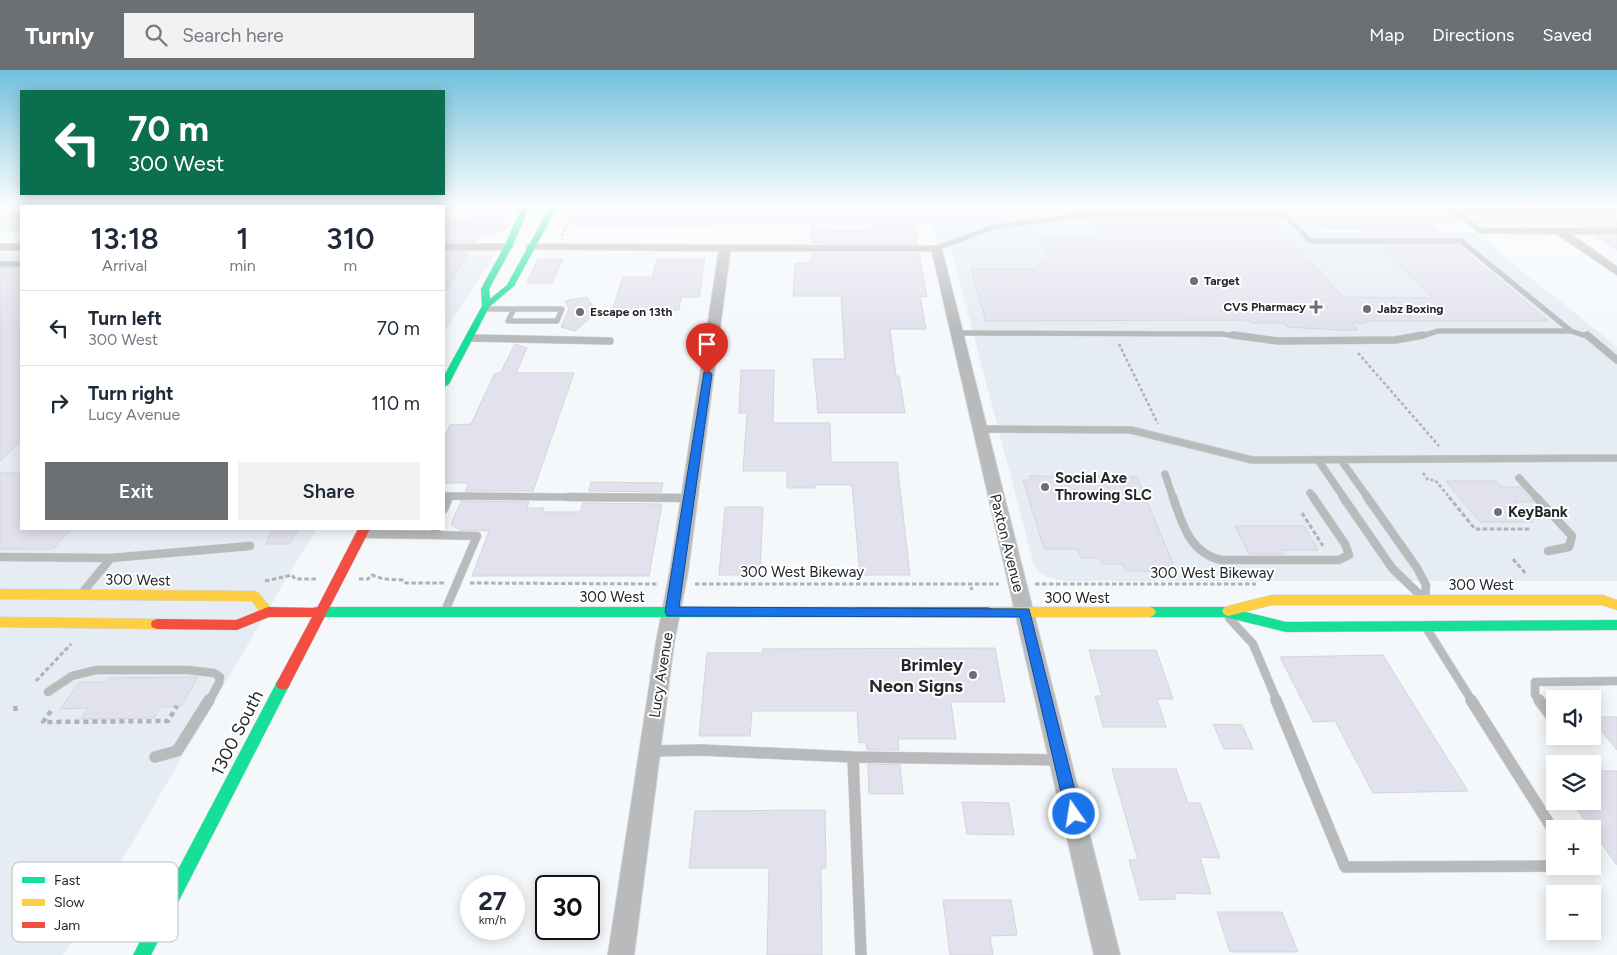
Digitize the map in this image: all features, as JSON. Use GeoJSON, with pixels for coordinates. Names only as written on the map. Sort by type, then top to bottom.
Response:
{"type":"FeatureCollection","features":[{"type":"Feature","properties":{"kind":"main road"},"geometry":{"type":"LineString","coordinates":[[485,307],[485,288],[507,248]]}},
{"type":"Feature","properties":{"kind":"main road"},"geometry":{"type":"LineString","coordinates":[[500,295],[495,289],[511,259],[508,248]]}},
{"type":"Feature","properties":{"kind":"main road"},"geometry":{"type":"LineString","coordinates":[[445,382],[485,307],[510,286],[530,248]]}},
{"type":"Feature","properties":{"kind":"main road","name":"1300 South"},"geometry":{"type":"LineString","coordinates":[[178,885],[362,532]]}},
{"type":"Feature","properties":{"kind":"main road","name":"300 West"},"geometry":{"type":"LineString","coordinates":[[0,594],[256,596],[268,612]]}},
{"type":"Feature","properties":{"kind":"main road"},"geometry":{"type":"LineString","coordinates":[[1383,612],[1401,609],[1425,599],[1484,612]]}},
{"type":"Feature","properties":{"kind":"main road","name":"300 West"},"geometry":{"type":"LineString","coordinates":[[0,622],[237,626],[268,612],[1225,612],[1272,600],[1603,600],[1617,605]]}},
{"type":"Feature","properties":{"kind":"main road"},"geometry":{"type":"LineString","coordinates":[[1225,612],[1274,612]]}},
{"type":"Feature","properties":{"kind":"main road","name":"300 West"},"geometry":{"type":"LineString","coordinates":[[1225,612],[1286,627],[1617,625]]}},
{"type":"Feature","properties":{"kind":"main road"},"geometry":{"type":"LineString","coordinates":[[1501,614],[1547,626]]}},
{"type":"Feature","properties":{"kind":"main road","name":"1300 South"},"geometry":{"type":"LineString","coordinates":[[142,955],[149,942]]}},
{"type":"Feature","properties":{"kind":"street","name":"Lucy Avenue"},"geometry":{"type":"LineString","coordinates":[[621,955],[665,643],[672,612],[690,498],[725,248]]}},
{"type":"Feature","properties":{"kind":"street","name":"Paxton Avenue"},"geometry":{"type":"LineString","coordinates":[[937,248],[1107,955]]}},
{"type":"Feature","properties":{"kind":"street"},"geometry":{"type":"LineString","coordinates":[[1583,248],[1617,272]]}},
{"type":"Feature","properties":{"kind":"lane"},"geometry":{"type":"LineString","coordinates":[[1470,248],[1571,331]]}},
{"type":"Feature","properties":{"kind":"lane"},"geometry":{"type":"LineString","coordinates":[[0,264],[20,264]]}},
{"type":"Feature","properties":{"kind":"lane"},"geometry":{"type":"LineString","coordinates":[[485,307],[562,309],[557,322],[508,321],[514,309]]}},
{"type":"Feature","properties":{"kind":"lane"},"geometry":{"type":"LineString","coordinates":[[958,333],[1222,334],[1278,341],[1414,338],[1438,331],[1571,331],[1587,335],[1617,360]]}},
{"type":"Feature","properties":{"kind":"lane"},"geometry":{"type":"LineString","coordinates":[[469,338],[610,341]]}},
{"type":"Feature","properties":{"kind":"lane"},"geometry":{"type":"LineString","coordinates":[[980,430],[1131,430],[1252,460],[1617,458]]}},
{"type":"Feature","properties":{"kind":"lane"},"geometry":{"type":"LineString","coordinates":[[1318,460],[1392,568],[1425,599]]}},
{"type":"Feature","properties":{"kind":"lane"},"geometry":{"type":"LineString","coordinates":[[1341,460],[1417,568],[1426,584],[1425,599]]}},
{"type":"Feature","properties":{"kind":"lane"},"geometry":{"type":"LineString","coordinates":[[1166,474],[1175,503],[1196,547],[1207,556],[1221,560],[1339,560],[1349,554],[1345,544],[1310,493]]}},
{"type":"Feature","properties":{"kind":"lane"},"geometry":{"type":"LineString","coordinates":[[1519,478],[1572,536],[1569,546],[1548,551]]}},
{"type":"Feature","properties":{"kind":"lane"},"geometry":{"type":"LineString","coordinates":[[446,496],[690,498]]}},
{"type":"Feature","properties":{"kind":"lane"},"geometry":{"type":"LineString","coordinates":[[362,532],[435,532],[477,536],[444,613]]}},
{"type":"Feature","properties":{"kind":"lane"},"geometry":{"type":"LineString","coordinates":[[0,557],[111,558],[250,546]]}},
{"type":"Feature","properties":{"kind":"lane"},"geometry":{"type":"LineString","coordinates":[[81,594],[111,558]]}},
{"type":"Feature","properties":{"kind":"lane"},"geometry":{"type":"LineString","coordinates":[[1225,612],[1253,644],[1345,868],[1546,866]]}},
{"type":"Feature","properties":{"kind":"lane"},"geometry":{"type":"LineString","coordinates":[[1425,626],[1547,820]]}},
{"type":"Feature","properties":{"kind":"lane"},"geometry":{"type":"LineString","coordinates":[[48,692],[72,676],[96,670],[188,670],[214,673],[220,677],[219,684],[177,751],[155,757]]}},
{"type":"Feature","properties":{"kind":"lane"},"geometry":{"type":"LineString","coordinates":[[1546,709],[1535,695],[1535,682],[1617,681]]}},
{"type":"Feature","properties":{"kind":"lane"},"geometry":{"type":"LineString","coordinates":[[650,750],[701,750],[853,757],[1061,760]]}},
{"type":"Feature","properties":{"kind":"lane"},"geometry":{"type":"LineString","coordinates":[[853,757],[861,955]]}},
{"type":"Feature","properties":{"kind":"path"},"geometry":{"type":"LineString","coordinates":[[1116,339],[1160,427]]}},
{"type":"Feature","properties":{"kind":"path"},"geometry":{"type":"LineString","coordinates":[[1347,340],[1444,452]]}},
{"type":"Feature","properties":{"kind":"path"},"geometry":{"type":"LineString","coordinates":[[1420,470],[1428,480],[1436,480],[1475,529],[1530,529]]}},
{"type":"Feature","properties":{"kind":"path"},"geometry":{"type":"LineString","coordinates":[[1302,513],[1332,560]]}},
{"type":"Feature","properties":{"kind":"path"},"geometry":{"type":"LineString","coordinates":[[1513,559],[1526,574]]}},
{"type":"Feature","properties":{"kind":"path"},"geometry":{"type":"LineString","coordinates":[[270,579],[292,575]]}},
{"type":"Feature","properties":{"kind":"path"},"geometry":{"type":"LineString","coordinates":[[372,575],[383,579],[403,580],[406,583],[655,584]]}},
{"type":"Feature","properties":{"kind":"path","name":"300 West Bikeway"},"geometry":{"type":"LineString","coordinates":[[702,584],[993,583]]}},
{"type":"Feature","properties":{"kind":"path","name":"300 West Bikeway"},"geometry":{"type":"LineString","coordinates":[[1043,584],[1260,584]]}},
{"type":"Feature","properties":{"kind":"path"},"geometry":{"type":"LineString","coordinates":[[36,682],[71,644]]}},
{"type":"Feature","properties":{"kind":"path"},"geometry":{"type":"LineString","coordinates":[[51,711],[43,722],[168,721],[177,706]]}},
{"type":"Feature","properties":{"kind":"shaded area"},"geometry":{"type":"Polygon","coordinates":[[[1494,248],[1617,347],[1617,581],[1064,581],[1047,577],[1038,571],[1034,565],[951,249],[1494,248]]]}},
{"type":"Feature","properties":{"kind":"shaded area"},"geometry":{"type":"Polygon","coordinates":[[[0,254],[20,255],[20,530],[316,530],[120,862],[12,862],[12,942],[71,942],[63,955],[0,955],[0,254]]]}},
{"type":"Feature","properties":{"kind":"shaded area"},"geometry":{"type":"Polygon","coordinates":[[[445,255],[494,255],[445,331],[445,255]]]}},
{"type":"Feature","properties":{"kind":"building","name":"Target"},"geometry":{"type":"Polygon","coordinates":[[[1045,248],[1299,248],[1343,297],[1433,298],[1381,248],[1461,248],[1548,321],[1365,321],[1366,323],[1352,323],[1358,330],[1338,330],[1287,327],[1284,323],[1251,323],[1249,320],[986,321],[971,269],[1033,269],[1049,256],[1045,248]]]}},
{"type":"Feature","properties":{"kind":"building"},"geometry":{"type":"Polygon","coordinates":[[[445,252],[469,252],[445,291],[445,252]]]}},
{"type":"Feature","properties":{"kind":"building"},"geometry":{"type":"Polygon","coordinates":[[[812,253],[919,253],[927,297],[920,296],[926,329],[890,329],[896,376],[899,376],[905,413],[818,413],[813,359],[845,359],[841,296],[793,296],[795,263],[810,263],[812,253]]]}},
{"type":"Feature","properties":{"kind":"building"},"geometry":{"type":"Polygon","coordinates":[[[538,259],[563,259],[552,283],[527,283],[538,259]]]}},
{"type":"Feature","properties":{"kind":"building"},"geometry":{"type":"Polygon","coordinates":[[[657,259],[705,259],[699,297],[681,297],[679,310],[612,311],[623,277],[652,277],[657,259]]]}},
{"type":"Feature","properties":{"kind":"building"},"geometry":{"type":"Polygon","coordinates":[[[0,268],[20,268],[20,442],[0,461],[0,268]]]}},
{"type":"Feature","properties":{"kind":"building","name":"Escape on 13th"},"geometry":{"type":"Polygon","coordinates":[[[587,297],[594,308],[590,318],[575,331],[561,327],[569,309],[565,301],[587,297]]]}},
{"type":"Feature","properties":{"kind":"building"},"geometry":{"type":"Polygon","coordinates":[[[515,344],[527,348],[516,373],[574,373],[533,491],[465,491],[469,483],[445,483],[445,436],[450,425],[471,424],[495,373],[500,373],[515,344]]]}},
{"type":"Feature","properties":{"kind":"building"},"geometry":{"type":"Polygon","coordinates":[[[741,370],[774,370],[773,423],[830,423],[831,462],[897,462],[910,575],[860,575],[852,485],[815,485],[815,488],[787,488],[787,471],[743,471],[747,413],[739,413],[741,370]]]}},
{"type":"Feature","properties":{"kind":"building"},"geometry":{"type":"Polygon","coordinates":[[[0,473],[20,473],[20,530],[70,530],[53,549],[0,549],[0,473]]]}},
{"type":"Feature","properties":{"kind":"building"},"geometry":{"type":"Polygon","coordinates":[[[1030,476],[1137,477],[1176,571],[1126,571],[1123,564],[1102,564],[1100,558],[1081,558],[1078,549],[1044,549],[1023,480],[1031,480],[1030,476]]]}},
{"type":"Feature","properties":{"kind":"building","name":"KeyBank"},"geometry":{"type":"Polygon","coordinates":[[[1446,481],[1496,481],[1501,487],[1520,487],[1533,502],[1515,502],[1533,522],[1480,522],[1446,481]]]}},
{"type":"Feature","properties":{"kind":"building"},"geometry":{"type":"Polygon","coordinates":[[[591,482],[663,483],[661,492],[589,491],[591,482]]]}},
{"type":"Feature","properties":{"kind":"building"},"geometry":{"type":"Polygon","coordinates":[[[461,501],[529,502],[527,508],[544,508],[543,512],[580,512],[583,503],[662,504],[649,576],[472,576],[489,531],[459,530],[451,524],[461,501]]]}},
{"type":"Feature","properties":{"kind":"building"},"geometry":{"type":"Polygon","coordinates":[[[725,507],[763,507],[760,575],[719,575],[725,507]]]}},
{"type":"Feature","properties":{"kind":"building"},"geometry":{"type":"Polygon","coordinates":[[[1235,526],[1304,526],[1318,550],[1281,550],[1283,554],[1249,554],[1235,526]]]}},
{"type":"Feature","properties":{"kind":"building"},"geometry":{"type":"Polygon","coordinates":[[[272,530],[297,530],[289,544],[266,544],[272,530]]]}},
{"type":"Feature","properties":{"kind":"building"},"geometry":{"type":"Polygon","coordinates":[[[995,648],[1005,702],[951,702],[956,739],[898,739],[899,750],[867,750],[866,742],[859,743],[857,711],[752,711],[750,736],[699,736],[707,653],[762,653],[763,649],[995,648]]]}},
{"type":"Feature","properties":{"kind":"building"},"geometry":{"type":"Polygon","coordinates":[[[1089,650],[1156,650],[1173,699],[1157,699],[1166,727],[1103,727],[1095,696],[1102,696],[1089,650]]]}},
{"type":"Feature","properties":{"kind":"building"},"geometry":{"type":"Polygon","coordinates":[[[1383,655],[1468,791],[1373,793],[1335,721],[1313,722],[1280,657],[1383,655]]]}},
{"type":"Feature","properties":{"kind":"building"},"geometry":{"type":"Polygon","coordinates":[[[198,677],[181,706],[161,707],[154,718],[81,719],[88,708],[60,709],[80,682],[106,682],[109,678],[198,677]]]}},
{"type":"Feature","properties":{"kind":"building"},"geometry":{"type":"Polygon","coordinates":[[[1601,717],[1617,717],[1617,750],[1601,730],[1601,717]]]}},
{"type":"Feature","properties":{"kind":"building"},"geometry":{"type":"Polygon","coordinates":[[[1213,724],[1242,725],[1253,749],[1224,749],[1213,724]]]}},
{"type":"Feature","properties":{"kind":"building"},"geometry":{"type":"Polygon","coordinates":[[[868,764],[900,765],[903,794],[869,794],[868,764]]]}},
{"type":"Feature","properties":{"kind":"building"},"geometry":{"type":"Polygon","coordinates":[[[1112,769],[1176,769],[1188,803],[1200,803],[1220,858],[1200,857],[1211,894],[1174,893],[1176,899],[1140,900],[1129,860],[1138,860],[1112,769]]]}},
{"type":"Feature","properties":{"kind":"building"},"geometry":{"type":"Polygon","coordinates":[[[1601,771],[1617,771],[1617,865],[1601,843],[1601,820],[1585,820],[1577,810],[1601,810],[1601,771]]]}},
{"type":"Feature","properties":{"kind":"building"},"geometry":{"type":"Polygon","coordinates":[[[962,802],[1009,803],[1014,835],[967,834],[962,802]]]}},
{"type":"Feature","properties":{"kind":"building"},"geometry":{"type":"Polygon","coordinates":[[[825,810],[826,868],[821,868],[822,955],[767,955],[769,868],[689,868],[695,811],[825,810]]]}},
{"type":"Feature","properties":{"kind":"building"},"geometry":{"type":"Polygon","coordinates":[[[943,900],[1011,900],[1017,935],[990,936],[993,955],[950,955],[943,900]]]}},
{"type":"Feature","properties":{"kind":"building"},"geometry":{"type":"Polygon","coordinates":[[[1217,912],[1282,912],[1298,952],[1230,952],[1217,912]]]}},
{"type":"Feature","properties":{"kind":"traffic: fast"},"geometry":{"type":"LineString","coordinates":[[486,306],[485,289],[507,248]]}},
{"type":"Feature","properties":{"kind":"traffic: fast"},"geometry":{"type":"LineString","coordinates":[[445,382],[486,306],[510,286],[531,248]]}},
{"type":"Feature","properties":{"kind":"traffic: fast"},"geometry":{"type":"LineString","coordinates":[[315,612],[859,612]]}},
{"type":"Feature","properties":{"kind":"traffic: fast"},"geometry":{"type":"LineString","coordinates":[[1150,612],[1225,612],[1286,627],[1617,625]]}},
{"type":"Feature","properties":{"kind":"traffic: fast"},"geometry":{"type":"LineString","coordinates":[[178,886],[283,684]]}},
{"type":"Feature","properties":{"kind":"traffic: fast"},"geometry":{"type":"LineString","coordinates":[[142,955],[149,942]]}},
{"type":"Feature","properties":{"kind":"traffic: slow"},"geometry":{"type":"LineString","coordinates":[[0,594],[255,596],[268,612]]}},
{"type":"Feature","properties":{"kind":"traffic: slow"},"geometry":{"type":"LineString","coordinates":[[1228,611],[1272,600],[1603,600],[1617,605]]}},
{"type":"Feature","properties":{"kind":"traffic: slow"},"geometry":{"type":"LineString","coordinates":[[988,612],[1150,612]]}},
{"type":"Feature","properties":{"kind":"traffic: slow"},"geometry":{"type":"LineString","coordinates":[[0,622],[157,624]]}},
{"type":"Feature","properties":{"kind":"traffic: jam"},"geometry":{"type":"LineString","coordinates":[[283,684],[363,530]]}},
{"type":"Feature","properties":{"kind":"traffic: jam"},"geometry":{"type":"LineString","coordinates":[[157,624],[237,625],[268,612],[315,612]]}},
{"type":"Feature","properties":{"kind":"traffic: jam"},"geometry":{"type":"LineString","coordinates":[[859,612],[988,612]]}},
{"type":"Feature","properties":{"kind":"place","name":"Target"},"geometry":{"type":"Point","coordinates":[1194,281]}},
{"type":"Feature","properties":{"kind":"place","name":"CVS Pharmacy"},"geometry":{"type":"Point","coordinates":[1316,307]}},
{"type":"Feature","properties":{"kind":"place","name":"Jabz Boxing"},"geometry":{"type":"Point","coordinates":[1367,309]}},
{"type":"Feature","properties":{"kind":"place","name":"Escape on 13th"},"geometry":{"type":"Point","coordinates":[580,312]}},
{"type":"Feature","properties":{"kind":"place","name":"Social Axe Throwing SLC"},"geometry":{"type":"Point","coordinates":[1045,487]}},
{"type":"Feature","properties":{"kind":"place","name":"KeyBank"},"geometry":{"type":"Point","coordinates":[1498,512]}},
{"type":"Feature","properties":{"kind":"place","name":"Brimley Neon Signs"},"geometry":{"type":"Point","coordinates":[973,675]}},
{"type":"Feature","properties":{"kind":"route"},"geometry":{"type":"LineString","coordinates":[[707,374],[672,612],[1025,613],[1074,814]]}}]}
